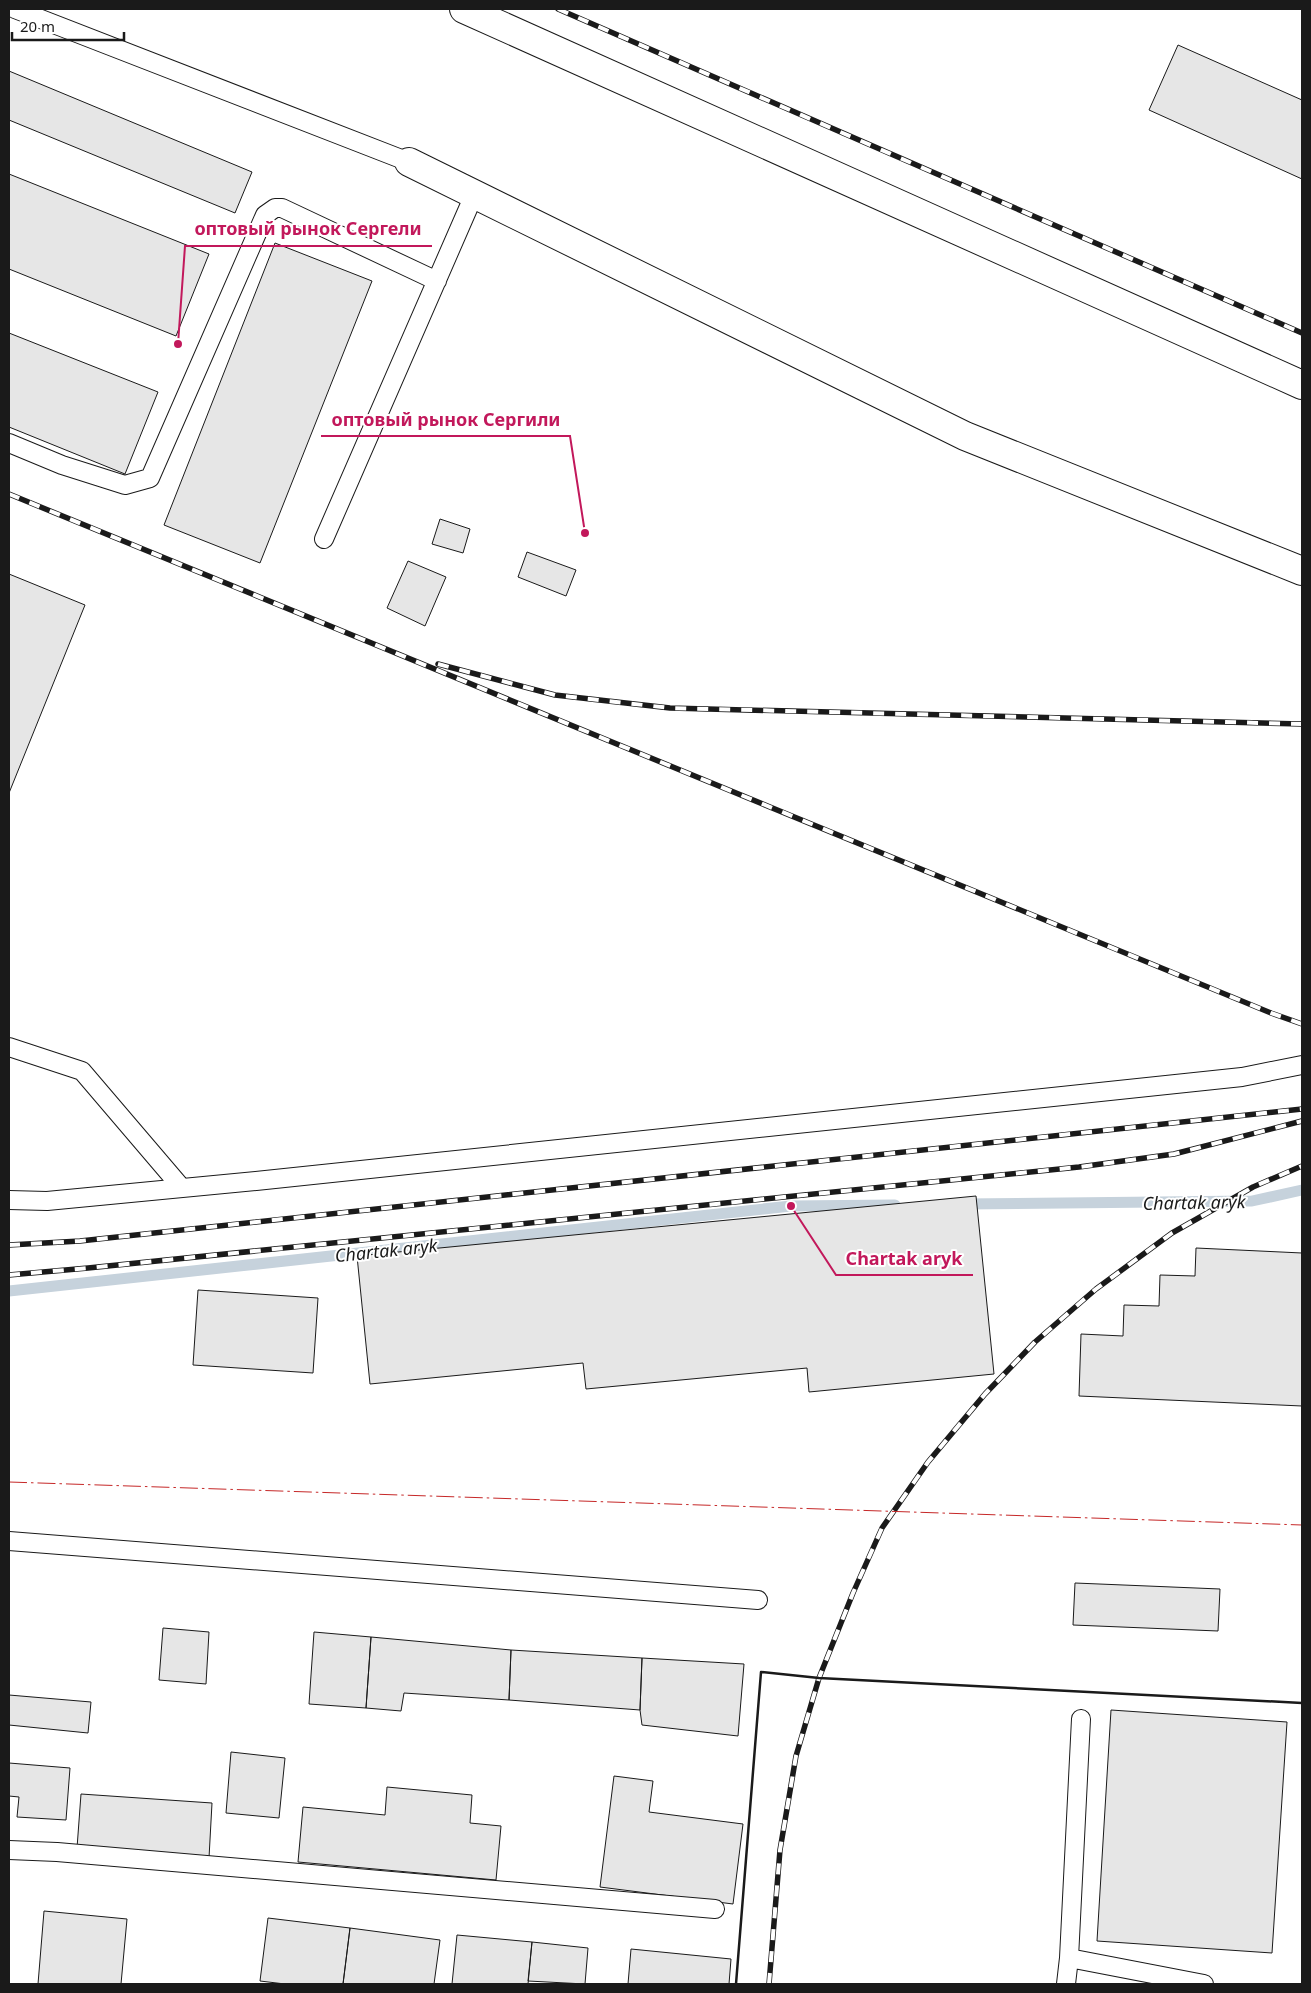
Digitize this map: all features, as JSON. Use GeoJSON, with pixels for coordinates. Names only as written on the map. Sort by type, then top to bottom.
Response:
{"type":"FeatureCollection","features":[{"type":"Feature","properties":{"kind":"street"},"geometry":{"type":"LineString","coordinates":[[464,9],[1302,385]]}},
{"type":"Feature","properties":{"kind":"street"},"geometry":{"type":"LineString","coordinates":[[409,162],[965,436],[1302,571]]}},
{"type":"Feature","properties":{"kind":"lane"},"geometry":{"type":"LineString","coordinates":[[14,9],[409,162]]}},
{"type":"Feature","properties":{"kind":"lane"},"geometry":{"type":"LineString","coordinates":[[324,539],[474,195]]}},
{"type":"Feature","properties":{"kind":"lane"},"geometry":{"type":"LineString","coordinates":[[9,444],[62,465],[125,486],[150,478],[265,215],[275,208],[282,208],[437,281]]}},
{"type":"Feature","properties":{"kind":"lane"},"geometry":{"type":"LineString","coordinates":[[9,1047],[82,1071],[182,1188]]}},
{"type":"Feature","properties":{"kind":"lane"},"geometry":{"type":"LineString","coordinates":[[9,1200],[47,1201],[182,1188],[1242,1077],[1302,1066]]}},
{"type":"Feature","properties":{"kind":"lane"},"geometry":{"type":"LineString","coordinates":[[9,1541],[758,1600]]}},
{"type":"Feature","properties":{"kind":"lane"},"geometry":{"type":"LineString","coordinates":[[1066,1984],[1069,1958],[1080,1719]]}},
{"type":"Feature","properties":{"kind":"lane"},"geometry":{"type":"LineString","coordinates":[[9,1850],[67,1853],[715,1909]]}},
{"type":"Feature","properties":{"kind":"lane"},"geometry":{"type":"LineString","coordinates":[[1069,1958],[1204,1984]]}},
{"type":"Feature","properties":{"kind":"building"},"geometry":{"type":"Polygon","coordinates":[[[1178,45],[1302,100],[1302,179],[1149,110],[1178,45]]]}},
{"type":"Feature","properties":{"kind":"building"},"geometry":{"type":"Polygon","coordinates":[[[9,71],[252,172],[235,213],[9,120],[9,71]]]}},
{"type":"Feature","properties":{"kind":"building"},"geometry":{"type":"Polygon","coordinates":[[[9,174],[209,254],[176,336],[9,269],[9,174]]]}},
{"type":"Feature","properties":{"kind":"building"},"geometry":{"type":"Polygon","coordinates":[[[275,243],[372,281],[260,563],[164,525],[275,243]]]}},
{"type":"Feature","properties":{"kind":"building"},"geometry":{"type":"Polygon","coordinates":[[[9,333],[158,392],[125,474],[9,427],[9,333]]]}},
{"type":"Feature","properties":{"kind":"building"},"geometry":{"type":"Polygon","coordinates":[[[440,519],[470,529],[463,553],[432,544],[440,519]]]}},
{"type":"Feature","properties":{"kind":"building"},"geometry":{"type":"Polygon","coordinates":[[[527,552],[576,570],[566,596],[518,577],[527,552]]]}},
{"type":"Feature","properties":{"kind":"building"},"geometry":{"type":"Polygon","coordinates":[[[408,561],[446,577],[425,626],[387,608],[408,561]]]}},
{"type":"Feature","properties":{"kind":"building"},"geometry":{"type":"Polygon","coordinates":[[[9,574],[85,605],[9,793],[9,574]]]}},
{"type":"Feature","properties":{"kind":"building"},"geometry":{"type":"Polygon","coordinates":[[[976,1196],[994,1374],[809,1392],[807,1368],[586,1389],[583,1363],[370,1384],[357,1256],[976,1196]]]}},
{"type":"Feature","properties":{"kind":"building"},"geometry":{"type":"Polygon","coordinates":[[[1196,1248],[1302,1253],[1302,1406],[1079,1396],[1081,1334],[1123,1336],[1124,1305],[1159,1306],[1160,1275],[1195,1276],[1196,1248]]]}},
{"type":"Feature","properties":{"kind":"building"},"geometry":{"type":"Polygon","coordinates":[[[198,1290],[318,1298],[313,1373],[193,1365],[198,1290]]]}},
{"type":"Feature","properties":{"kind":"building"},"geometry":{"type":"Polygon","coordinates":[[[1075,1583],[1220,1589],[1218,1631],[1073,1625],[1075,1583]]]}},
{"type":"Feature","properties":{"kind":"building"},"geometry":{"type":"Polygon","coordinates":[[[163,1628],[209,1632],[206,1684],[159,1680],[163,1628]]]}},
{"type":"Feature","properties":{"kind":"building"},"geometry":{"type":"Polygon","coordinates":[[[314,1632],[371,1637],[366,1708],[309,1704],[314,1632]]]}},
{"type":"Feature","properties":{"kind":"building"},"geometry":{"type":"Polygon","coordinates":[[[371,1637],[511,1650],[509,1700],[404,1693],[401,1711],[366,1708],[371,1637]]]}},
{"type":"Feature","properties":{"kind":"building"},"geometry":{"type":"Polygon","coordinates":[[[511,1650],[642,1658],[640,1710],[509,1700],[511,1650]]]}},
{"type":"Feature","properties":{"kind":"building"},"geometry":{"type":"Polygon","coordinates":[[[642,1658],[744,1664],[738,1736],[642,1725],[640,1710],[642,1658]]]}},
{"type":"Feature","properties":{"kind":"building"},"geometry":{"type":"Polygon","coordinates":[[[9,1695],[91,1702],[88,1733],[9,1725],[9,1695]]]}},
{"type":"Feature","properties":{"kind":"building"},"geometry":{"type":"Polygon","coordinates":[[[1111,1710],[1287,1722],[1272,1953],[1097,1941],[1111,1710]]]}},
{"type":"Feature","properties":{"kind":"building"},"geometry":{"type":"Polygon","coordinates":[[[231,1752],[285,1758],[279,1818],[226,1813],[231,1752]]]}},
{"type":"Feature","properties":{"kind":"building"},"geometry":{"type":"Polygon","coordinates":[[[9,1763],[70,1768],[66,1820],[17,1817],[19,1797],[9,1796],[9,1763]]]}},
{"type":"Feature","properties":{"kind":"building"},"geometry":{"type":"Polygon","coordinates":[[[614,1776],[653,1781],[649,1812],[743,1824],[733,1904],[600,1887],[614,1776]]]}},
{"type":"Feature","properties":{"kind":"building"},"geometry":{"type":"Polygon","coordinates":[[[387,1787],[472,1795],[470,1823],[501,1826],[496,1880],[298,1862],[303,1807],[385,1815],[387,1787]]]}},
{"type":"Feature","properties":{"kind":"building"},"geometry":{"type":"Polygon","coordinates":[[[81,1794],[212,1803],[209,1858],[77,1848],[81,1794]]]}},
{"type":"Feature","properties":{"kind":"building"},"geometry":{"type":"Polygon","coordinates":[[[44,1911],[127,1919],[121,1984],[38,1984],[44,1911]]]}},
{"type":"Feature","properties":{"kind":"building"},"geometry":{"type":"Polygon","coordinates":[[[268,1918],[350,1928],[343,1984],[285,1984],[260,1981],[268,1918]]]}},
{"type":"Feature","properties":{"kind":"building"},"geometry":{"type":"Polygon","coordinates":[[[350,1928],[440,1940],[434,1984],[343,1984],[350,1928]]]}},
{"type":"Feature","properties":{"kind":"building"},"geometry":{"type":"Polygon","coordinates":[[[457,1935],[532,1942],[528,1984],[452,1984],[457,1935]]]}},
{"type":"Feature","properties":{"kind":"building"},"geometry":{"type":"Polygon","coordinates":[[[532,1942],[588,1948],[585,1984],[528,1981],[532,1942]]]}},
{"type":"Feature","properties":{"kind":"building"},"geometry":{"type":"Polygon","coordinates":[[[631,1949],[731,1959],[729,1984],[628,1984],[631,1949]]]}},
{"type":"Feature","properties":{"kind":"waterway","name":"Chartak aryk"},"geometry":{"type":"LineString","coordinates":[[963,1204],[1252,1201],[1302,1190]]}},
{"type":"Feature","properties":{"kind":"waterway","name":"Chartak aryk"},"geometry":{"type":"LineString","coordinates":[[9,1291],[791,1206],[895,1205]]}},
{"type":"Feature","properties":{"kind":"railway"},"geometry":{"type":"LineString","coordinates":[[558,9],[1302,333]]}},
{"type":"Feature","properties":{"kind":"railway"},"geometry":{"type":"LineString","coordinates":[[9,494],[1271,1013],[1302,1024]]}},
{"type":"Feature","properties":{"kind":"railway"},"geometry":{"type":"LineString","coordinates":[[438,664],[555,695],[670,708],[1302,724]]}},
{"type":"Feature","properties":{"kind":"railway"},"geometry":{"type":"LineString","coordinates":[[9,1245],[80,1241],[1302,1109]]}},
{"type":"Feature","properties":{"kind":"railway"},"geometry":{"type":"LineString","coordinates":[[9,1275],[1079,1167],[1174,1154],[1302,1121]]}},
{"type":"Feature","properties":{"kind":"railway"},"geometry":{"type":"LineString","coordinates":[[769,1984],[780,1850],[796,1756],[819,1678],[853,1593],[882,1528],[928,1462],[985,1394],[1035,1342],[1096,1289],[1172,1233],[1253,1187],[1302,1166]]}},
{"type":"Feature","properties":{"kind":"wall"},"geometry":{"type":"LineString","coordinates":[[736,1984],[761,1672],[819,1678],[1302,1703]]}},
{"type":"Feature","properties":{"kind":"power"},"geometry":{"type":"LineString","coordinates":[[9,1482],[1302,1525]]}},
{"type":"Feature","properties":{"kind":"place","name":"оптовый рынок Сергели"},"geometry":{"type":"Point","coordinates":[178,344]}},
{"type":"Feature","properties":{"kind":"place","name":"оптовый рынок Сергили"},"geometry":{"type":"Point","coordinates":[585,533]}},
{"type":"Feature","properties":{"kind":"place","name":"Chartak aryk"},"geometry":{"type":"Point","coordinates":[791,1206]}}]}
